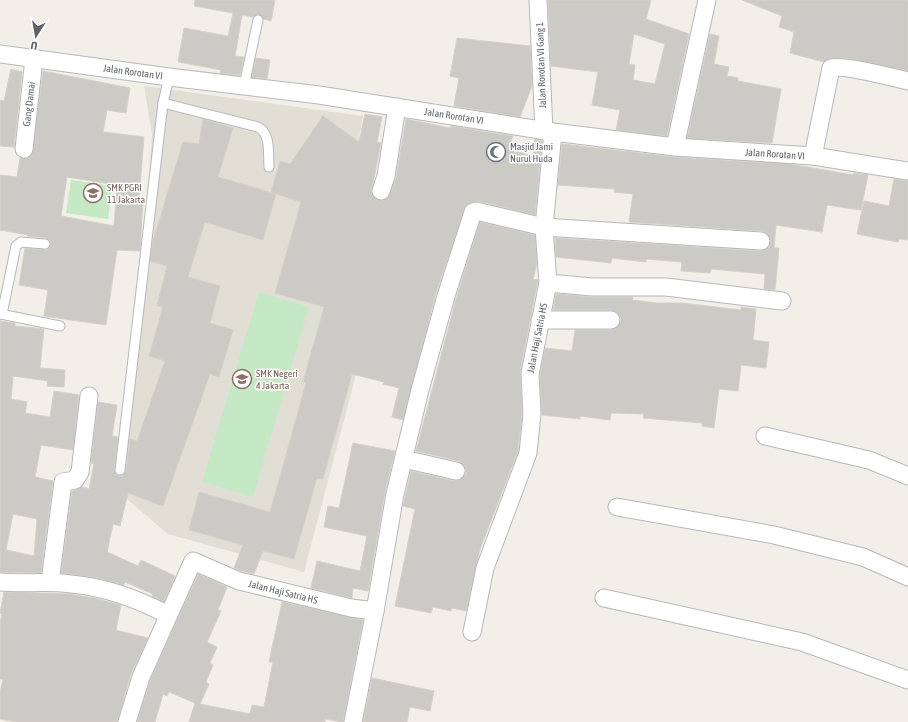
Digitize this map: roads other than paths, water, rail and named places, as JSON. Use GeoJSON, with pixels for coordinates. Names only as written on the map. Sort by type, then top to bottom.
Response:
{"type":"FeatureCollection","features":[{"type":"Feature","properties":{"kind":"street","name":"Jalan Rorotan VI Gang 1"},"geometry":{"type":"LineString","coordinates":[[538,0],[548,131]]}},
{"type":"Feature","properties":{"kind":"street"},"geometry":{"type":"LineString","coordinates":[[675,147],[707,0]]}},
{"type":"Feature","properties":{"kind":"street","name":"Jalan Rorotan VI"},"geometry":{"type":"LineString","coordinates":[[0,54],[169,78],[319,95],[548,131],[675,147],[813,156],[908,171]]}},
{"type":"Feature","properties":{"kind":"street","name":"Gang Damai"},"geometry":{"type":"LineString","coordinates":[[24,149],[34,59]]}},
{"type":"Feature","properties":{"kind":"street"},"geometry":{"type":"LineString","coordinates":[[813,156],[831,68],[836,67],[850,69],[908,81]]}},
{"type":"Feature","properties":{"kind":"street"},"geometry":{"type":"LineString","coordinates":[[381,191],[386,176],[397,107]]}},
{"type":"Feature","properties":{"kind":"street","name":"Jalan Haji Satria HS"},"geometry":{"type":"LineString","coordinates":[[472,632],[485,568],[528,453],[532,414],[530,374],[548,283],[544,227],[548,131]]}},
{"type":"Feature","properties":{"kind":"street"},"geometry":{"type":"LineString","coordinates":[[353,722],[375,611],[395,494],[446,296],[473,212],[476,211],[544,227],[761,241]]}},
{"type":"Feature","properties":{"kind":"street"},"geometry":{"type":"LineString","coordinates":[[548,283],[593,287],[666,287],[782,301]]}},
{"type":"Feature","properties":{"kind":"street"},"geometry":{"type":"LineString","coordinates":[[540,320],[611,320]]}},
{"type":"Feature","properties":{"kind":"street"},"geometry":{"type":"LineString","coordinates":[[50,582],[63,482],[75,480],[80,472],[89,396]]}},
{"type":"Feature","properties":{"kind":"street"},"geometry":{"type":"LineString","coordinates":[[765,436],[869,460],[908,476]]}},
{"type":"Feature","properties":{"kind":"street"},"geometry":{"type":"LineString","coordinates":[[404,459],[456,470]]}},
{"type":"Feature","properties":{"kind":"street"},"geometry":{"type":"LineString","coordinates":[[617,507],[774,535],[863,557],[908,577]]}},
{"type":"Feature","properties":{"kind":"street","name":"Jalan Haji Satria HS"},"geometry":{"type":"LineString","coordinates":[[168,615],[192,562],[195,561],[239,581],[352,608],[375,611]]}},
{"type":"Feature","properties":{"kind":"street"},"geometry":{"type":"LineString","coordinates":[[0,582],[50,582],[99,588],[144,602],[168,615],[140,677],[127,722]]}},
{"type":"Feature","properties":{"kind":"street"},"geometry":{"type":"LineString","coordinates":[[604,598],[802,642],[908,680]]}},
{"type":"Feature","properties":{"kind":"lane"},"geometry":{"type":"LineString","coordinates":[[244,86],[258,20]]}},
{"type":"Feature","properties":{"kind":"lane"},"geometry":{"type":"LineString","coordinates":[[120,470],[163,103],[169,78]]}},
{"type":"Feature","properties":{"kind":"lane"},"geometry":{"type":"LineString","coordinates":[[163,103],[258,127],[264,130],[266,135],[269,167]]}},
{"type":"Feature","properties":{"kind":"lane"},"geometry":{"type":"LineString","coordinates":[[45,244],[21,242],[16,246],[1,314],[60,326]]}},
{"type":"Feature","properties":{"kind":"place","name":"Masjid Jami Nurul Huda"},"geometry":{"type":"Point","coordinates":[496,152]}},
{"type":"Feature","properties":{"kind":"place","name":"SMK PGRI 11 Jakarta"},"geometry":{"type":"Point","coordinates":[93,193]}},
{"type":"Feature","properties":{"kind":"place","name":"SMK Negeri 4 Jakarta"},"geometry":{"type":"Point","coordinates":[242,379]}}]}
